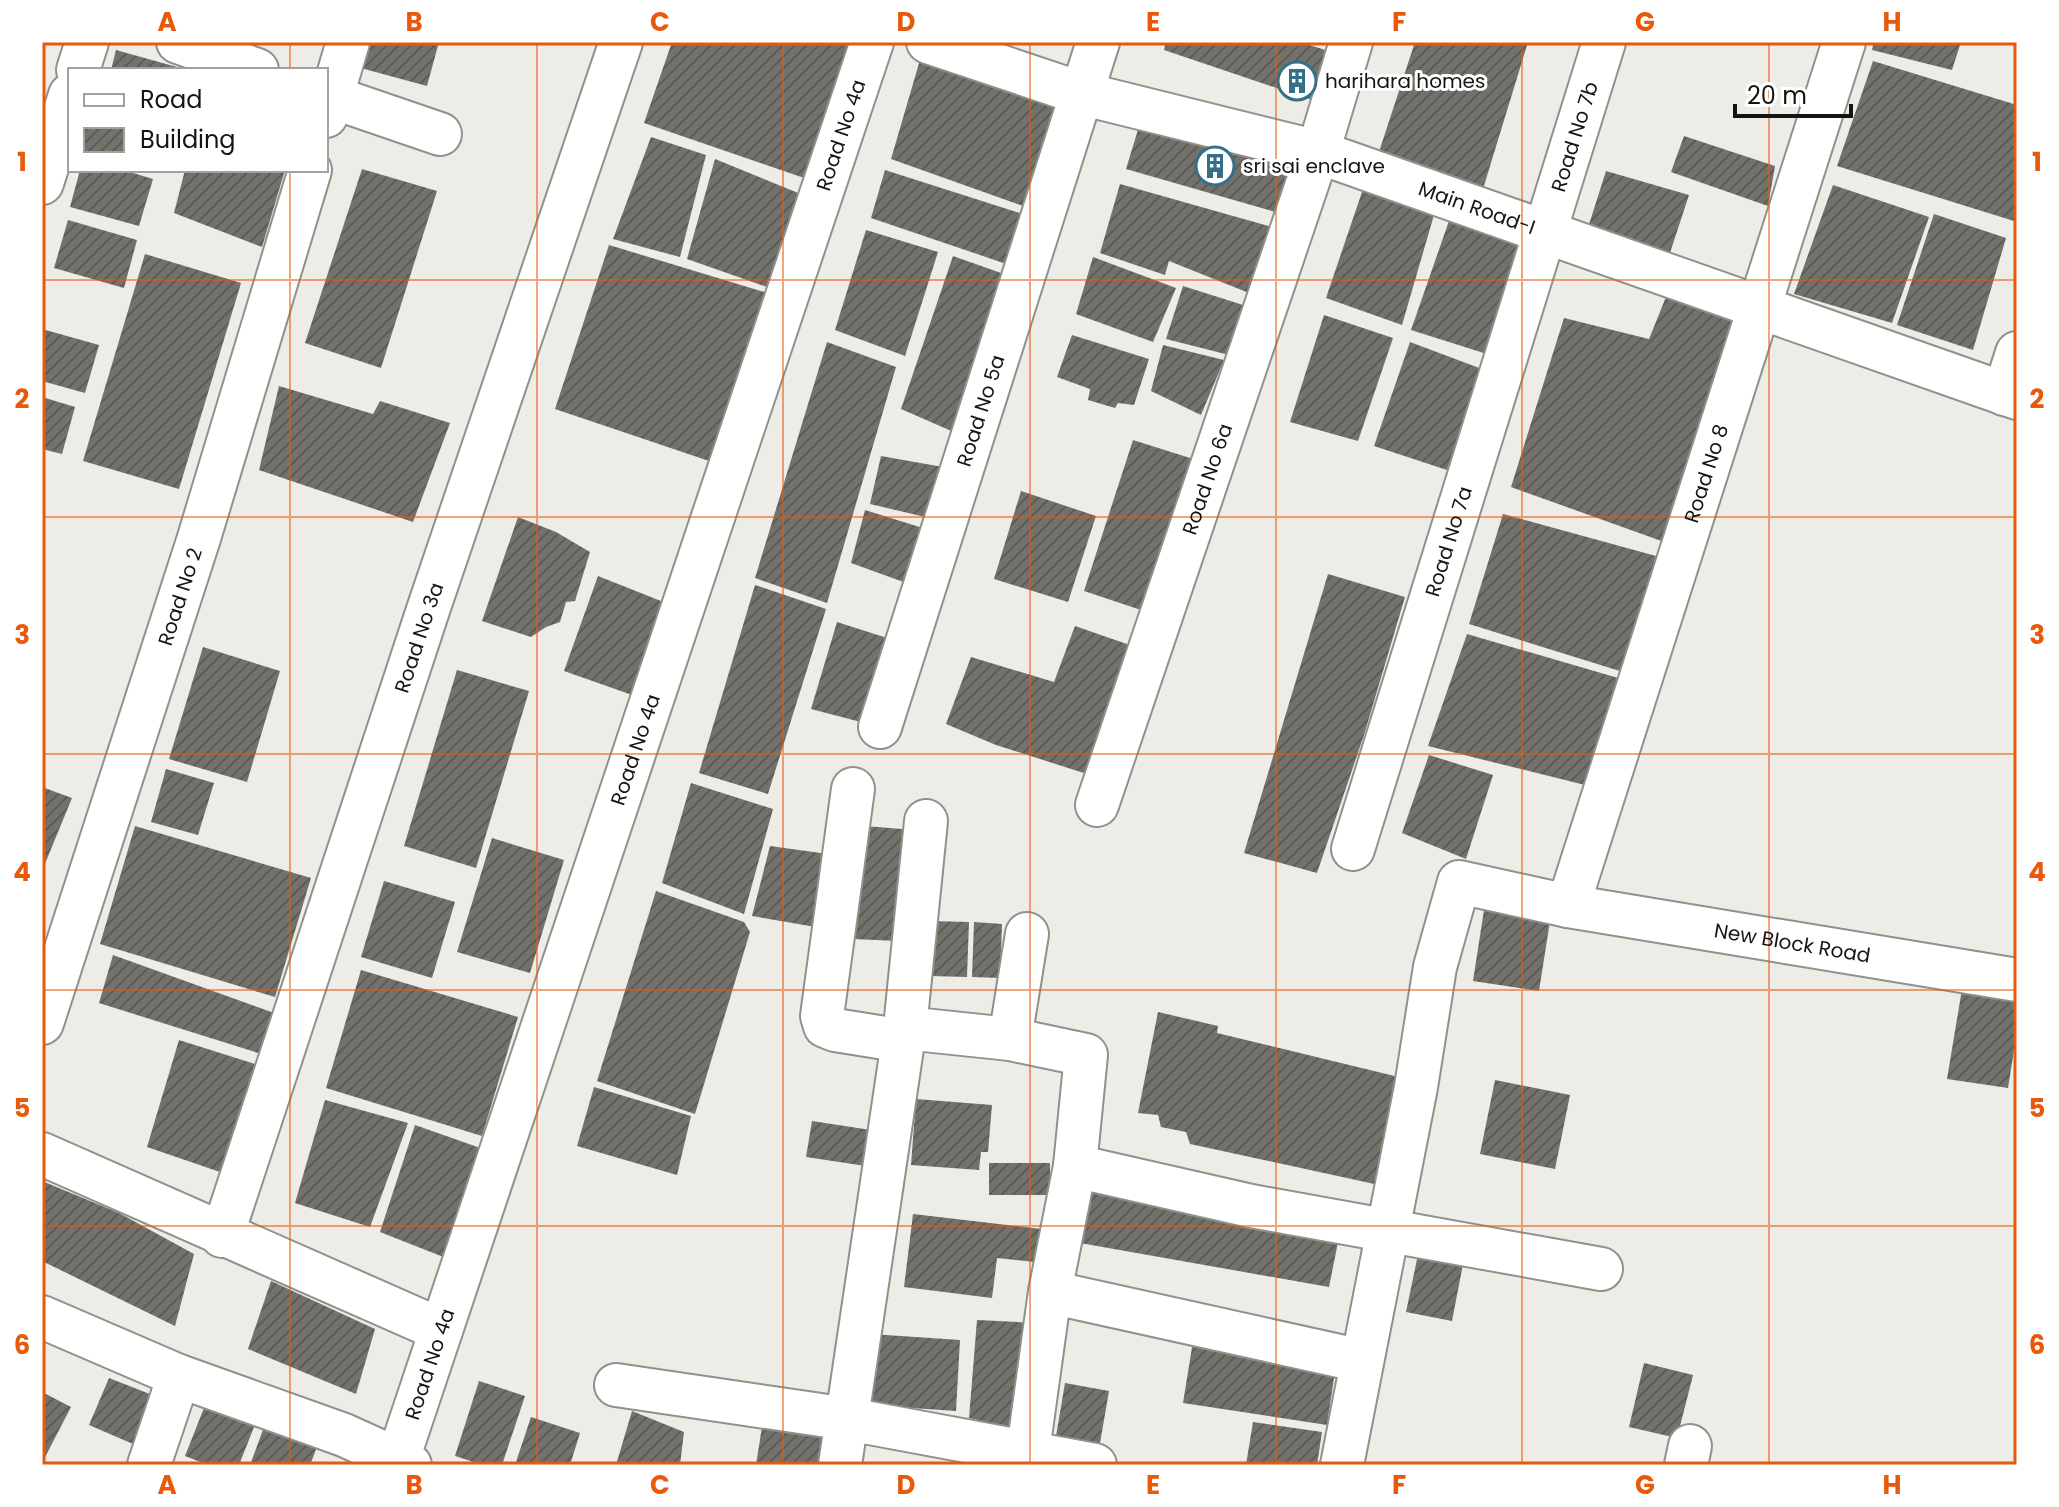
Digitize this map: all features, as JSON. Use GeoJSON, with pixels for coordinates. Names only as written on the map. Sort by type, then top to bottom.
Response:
{"type":"FeatureCollection","features":[{"type":"Feature","properties":{"kind":"street"},"geometry":{"type":"LineString","coordinates":[[79,68],[87,42]]}},
{"type":"Feature","properties":{"kind":"street"},"geometry":{"type":"LineString","coordinates":[[178,42],[251,68]]}},
{"type":"Feature","properties":{"kind":"street"},"geometry":{"type":"LineString","coordinates":[[348,42],[328,103],[440,134]]}},
{"type":"Feature","properties":{"kind":"street","name":"Road No 3a"},"geometry":{"type":"LineString","coordinates":[[222,1236],[428,610],[621,42]]}},
{"type":"Feature","properties":{"kind":"street","name":"Road No 4a"},"geometry":{"type":"LineString","coordinates":[[404,1462],[441,1330],[872,42]]}},
{"type":"Feature","properties":{"kind":"street","name":"Main Road-I"},"geometry":{"type":"LineString","coordinates":[[928,42],[1080,93],[1318,152],[2010,396]]}},
{"type":"Feature","properties":{"kind":"street","name":"Road No 5a"},"geometry":{"type":"LineString","coordinates":[[880,727],[1098,42]]}},
{"type":"Feature","properties":{"kind":"street","name":"Road No 6a"},"geometry":{"type":"LineString","coordinates":[[1097,805],[1318,152],[1351,42]]}},
{"type":"Feature","properties":{"kind":"street","name":"Road No 7b"},"geometry":{"type":"LineString","coordinates":[[1544,232],[1604,42]]}},
{"type":"Feature","properties":{"kind":"street","name":"Road No 8"},"geometry":{"type":"LineString","coordinates":[[1568,906],[1844,42]]}},
{"type":"Feature","properties":{"kind":"street"},"geometry":{"type":"LineString","coordinates":[[42,183],[68,101]]}},
{"type":"Feature","properties":{"kind":"street","name":"Road No 2"},"geometry":{"type":"LineString","coordinates":[[42,1023],[199,538],[309,172]]}},
{"type":"Feature","properties":{"kind":"street","name":"Road No 7a"},"geometry":{"type":"LineString","coordinates":[[1353,849],[1544,232]]}},
{"type":"Feature","properties":{"kind":"street"},"geometry":{"type":"LineString","coordinates":[[2010,396],[2017,353]]}},
{"type":"Feature","properties":{"kind":"street"},"geometry":{"type":"LineString","coordinates":[[853,789],[822,1016],[825,1026],[835,1030],[904,1035],[1010,1039],[1086,1055],[1075,1166],[1050,1292],[1027,1458]]}},
{"type":"Feature","properties":{"kind":"street"},"geometry":{"type":"LineString","coordinates":[[840,1465],[904,1035],[926,821]]}},
{"type":"Feature","properties":{"kind":"street","name":"New Block Road"},"geometry":{"type":"LineString","coordinates":[[1389,1230],[1435,967],[1459,882],[1568,906],[2017,980]]}},
{"type":"Feature","properties":{"kind":"street"},"geometry":{"type":"LineString","coordinates":[[1010,1039],[1027,934]]}},
{"type":"Feature","properties":{"kind":"street"},"geometry":{"type":"LineString","coordinates":[[42,1154],[441,1330]]}},
{"type":"Feature","properties":{"kind":"street"},"geometry":{"type":"LineString","coordinates":[[1075,1166],[1221,1200],[1601,1269]]}},
{"type":"Feature","properties":{"kind":"street"},"geometry":{"type":"LineString","coordinates":[[1342,1465],[1389,1230]]}},
{"type":"Feature","properties":{"kind":"street"},"geometry":{"type":"LineString","coordinates":[[1050,1292],[1362,1361]]}},
{"type":"Feature","properties":{"kind":"street"},"geometry":{"type":"LineString","coordinates":[[42,1317],[339,1450],[404,1462]]}},
{"type":"Feature","properties":{"kind":"street"},"geometry":{"type":"LineString","coordinates":[[149,1465],[179,1376]]}},
{"type":"Feature","properties":{"kind":"street"},"geometry":{"type":"LineString","coordinates":[[616,1385],[848,1419],[1027,1458],[1095,1465]]}},
{"type":"Feature","properties":{"kind":"building"},"geometry":{"type":"Polygon","coordinates":[[[364,42],[439,42],[427,86],[357,67],[364,42]]]}},
{"type":"Feature","properties":{"kind":"building"},"geometry":{"type":"Polygon","coordinates":[[[672,42],[852,42],[810,180],[644,123],[672,42]]]}},
{"type":"Feature","properties":{"kind":"building","name":"harihara homes"},"geometry":{"type":"Polygon","coordinates":[[[1166,42],[1300,42],[1344,56],[1330,106],[1164,50],[1166,42]]]}},
{"type":"Feature","properties":{"kind":"building"},"geometry":{"type":"Polygon","coordinates":[[[1415,42],[1528,42],[1479,202],[1376,161],[1415,42]]]}},
{"type":"Feature","properties":{"kind":"building"},"geometry":{"type":"Polygon","coordinates":[[[1874,42],[1961,42],[1952,70],[1872,50],[1874,42]]]}},
{"type":"Feature","properties":{"kind":"building"},"geometry":{"type":"Polygon","coordinates":[[[116,50],[180,68],[112,68],[116,50]]]}},
{"type":"Feature","properties":{"kind":"building"},"geometry":{"type":"Polygon","coordinates":[[[922,53],[1075,101],[1040,212],[891,159],[922,53]]]}},
{"type":"Feature","properties":{"kind":"building"},"geometry":{"type":"Polygon","coordinates":[[[1873,61],[2017,105],[2017,211],[2014,221],[1837,166],[1873,61]]]}},
{"type":"Feature","properties":{"kind":"building","name":"sri sai enclave"},"geometry":{"type":"Polygon","coordinates":[[[1144,110],[1303,163],[1289,216],[1126,169],[1144,110]]]}},
{"type":"Feature","properties":{"kind":"building"},"geometry":{"type":"Polygon","coordinates":[[[1684,136],[1775,166],[1768,206],[1671,172],[1684,136]]]}},
{"type":"Feature","properties":{"kind":"building"},"geometry":{"type":"Polygon","coordinates":[[[651,137],[706,155],[680,257],[613,239],[651,137]]]}},
{"type":"Feature","properties":{"kind":"building"},"geometry":{"type":"Polygon","coordinates":[[[715,159],[808,197],[778,291],[687,259],[715,159]]]}},
{"type":"Feature","properties":{"kind":"building"},"geometry":{"type":"Polygon","coordinates":[[[362,169],[437,191],[381,368],[305,343],[362,169]]]}},
{"type":"Feature","properties":{"kind":"building"},"geometry":{"type":"Polygon","coordinates":[[[885,170],[1045,221],[1030,272],[871,218],[885,170]]]}},
{"type":"Feature","properties":{"kind":"building"},"geometry":{"type":"Polygon","coordinates":[[[1606,171],[1689,195],[1666,265],[1585,237],[1606,171]]]}},
{"type":"Feature","properties":{"kind":"building"},"geometry":{"type":"Polygon","coordinates":[[[79,172],[130,172],[153,179],[139,226],[70,207],[79,172]]]}},
{"type":"Feature","properties":{"kind":"building"},"geometry":{"type":"Polygon","coordinates":[[[184,172],[284,172],[262,247],[174,213],[184,172]]]}},
{"type":"Feature","properties":{"kind":"building"},"geometry":{"type":"Polygon","coordinates":[[[1120,184],[1283,230],[1264,299],[1169,261],[1165,275],[1100,253],[1120,184]]]}},
{"type":"Feature","properties":{"kind":"building"},"geometry":{"type":"Polygon","coordinates":[[[1833,185],[1929,217],[1892,323],[1794,294],[1833,185]]]}},
{"type":"Feature","properties":{"kind":"building"},"geometry":{"type":"Polygon","coordinates":[[[1363,189],[1436,208],[1402,325],[1326,298],[1363,189]]]}},
{"type":"Feature","properties":{"kind":"building"},"geometry":{"type":"Polygon","coordinates":[[[1934,214],[2006,238],[1973,350],[1897,325],[1934,214]]]}},
{"type":"Feature","properties":{"kind":"building"},"geometry":{"type":"Polygon","coordinates":[[[1450,218],[1524,238],[1490,355],[1411,330],[1450,218]]]}},
{"type":"Feature","properties":{"kind":"building"},"geometry":{"type":"Polygon","coordinates":[[[68,220],[137,240],[124,288],[54,268],[68,220]]]}},
{"type":"Feature","properties":{"kind":"building"},"geometry":{"type":"Polygon","coordinates":[[[866,230],[938,252],[905,356],[835,330],[866,230]]]}},
{"type":"Feature","properties":{"kind":"building"},"geometry":{"type":"Polygon","coordinates":[[[609,245],[771,294],[715,463],[555,409],[609,245]]]}},
{"type":"Feature","properties":{"kind":"building"},"geometry":{"type":"Polygon","coordinates":[[[145,254],[241,283],[179,489],[83,461],[145,254]]]}},
{"type":"Feature","properties":{"kind":"building"},"geometry":{"type":"Polygon","coordinates":[[[953,256],[1021,280],[972,440],[901,409],[953,256]]]}},
{"type":"Feature","properties":{"kind":"building"},"geometry":{"type":"Polygon","coordinates":[[[1093,257],[1176,288],[1153,342],[1076,314],[1093,257]]]}},
{"type":"Feature","properties":{"kind":"building"},"geometry":{"type":"Polygon","coordinates":[[[1183,286],[1259,310],[1241,358],[1166,339],[1183,286]]]}},
{"type":"Feature","properties":{"kind":"building"},"geometry":{"type":"Polygon","coordinates":[[[1670,287],[1745,314],[1667,543],[1511,487],[1564,318],[1649,339],[1670,287]]]}},
{"type":"Feature","properties":{"kind":"building"},"geometry":{"type":"Polygon","coordinates":[[[1324,315],[1393,338],[1358,441],[1290,422],[1324,315]]]}},
{"type":"Feature","properties":{"kind":"building"},"geometry":{"type":"Polygon","coordinates":[[[42,329],[99,345],[85,393],[42,381],[42,329]]]}},
{"type":"Feature","properties":{"kind":"building"},"geometry":{"type":"Polygon","coordinates":[[[1072,335],[1149,359],[1134,405],[1118,403],[1115,408],[1088,400],[1090,389],[1057,377],[1072,335]]]}},
{"type":"Feature","properties":{"kind":"building"},"geometry":{"type":"Polygon","coordinates":[[[827,342],[896,367],[827,603],[755,578],[827,342]]]}},
{"type":"Feature","properties":{"kind":"building"},"geometry":{"type":"Polygon","coordinates":[[[1410,342],[1482,369],[1447,470],[1374,446],[1410,342]]]}},
{"type":"Feature","properties":{"kind":"building"},"geometry":{"type":"Polygon","coordinates":[[[1163,345],[1224,360],[1201,415],[1151,391],[1163,345]]]}},
{"type":"Feature","properties":{"kind":"building"},"geometry":{"type":"Polygon","coordinates":[[[279,386],[373,414],[380,401],[450,423],[413,522],[259,470],[279,386]]]}},
{"type":"Feature","properties":{"kind":"building"},"geometry":{"type":"Polygon","coordinates":[[[42,397],[75,407],[62,454],[42,449],[42,397]]]}},
{"type":"Feature","properties":{"kind":"building"},"geometry":{"type":"Polygon","coordinates":[[[1133,440],[1190,458],[1205,479],[1159,616],[1084,591],[1133,440]]]}},
{"type":"Feature","properties":{"kind":"building"},"geometry":{"type":"Polygon","coordinates":[[[881,456],[954,469],[938,520],[870,504],[881,456]]]}},
{"type":"Feature","properties":{"kind":"building"},"geometry":{"type":"Polygon","coordinates":[[[1021,491],[1096,516],[1068,602],[994,579],[1021,491]]]}},
{"type":"Feature","properties":{"kind":"building"},"geometry":{"type":"Polygon","coordinates":[[[865,510],[926,529],[909,584],[851,563],[865,510]]]}},
{"type":"Feature","properties":{"kind":"building"},"geometry":{"type":"Polygon","coordinates":[[[1503,514],[1656,556],[1623,672],[1469,624],[1503,514]]]}},
{"type":"Feature","properties":{"kind":"building"},"geometry":{"type":"Polygon","coordinates":[[[518,517],[556,532],[590,552],[575,601],[566,602],[560,622],[531,637],[482,621],[518,517]]]}},
{"type":"Feature","properties":{"kind":"building"},"geometry":{"type":"Polygon","coordinates":[[[1328,574],[1405,597],[1364,735],[1317,873],[1244,853],[1328,574]]]}},
{"type":"Feature","properties":{"kind":"building"},"geometry":{"type":"Polygon","coordinates":[[[598,576],[671,605],[635,696],[564,671],[598,576]]]}},
{"type":"Feature","properties":{"kind":"building"},"geometry":{"type":"Polygon","coordinates":[[[755,585],[826,609],[768,794],[699,773],[755,585]]]}},
{"type":"Feature","properties":{"kind":"building"},"geometry":{"type":"Polygon","coordinates":[[[837,622],[906,644],[880,727],[811,709],[837,622]]]}},
{"type":"Feature","properties":{"kind":"building"},"geometry":{"type":"Polygon","coordinates":[[[1075,626],[1147,651],[1109,781],[996,745],[946,724],[971,657],[1054,682],[1075,626]]]}},
{"type":"Feature","properties":{"kind":"building"},"geometry":{"type":"Polygon","coordinates":[[[1467,634],[1625,680],[1589,786],[1428,746],[1467,634]]]}},
{"type":"Feature","properties":{"kind":"building"},"geometry":{"type":"Polygon","coordinates":[[[203,647],[280,671],[247,782],[169,759],[203,647]]]}},
{"type":"Feature","properties":{"kind":"building"},"geometry":{"type":"Polygon","coordinates":[[[457,670],[529,691],[476,868],[404,846],[457,670]]]}},
{"type":"Feature","properties":{"kind":"building"},"geometry":{"type":"Polygon","coordinates":[[[1429,755],[1493,775],[1466,859],[1402,833],[1429,755]]]}},
{"type":"Feature","properties":{"kind":"building"},"geometry":{"type":"Polygon","coordinates":[[[166,769],[214,783],[198,835],[151,822],[166,769]]]}},
{"type":"Feature","properties":{"kind":"building"},"geometry":{"type":"Polygon","coordinates":[[[691,783],[773,809],[744,914],[662,883],[691,783]]]}},
{"type":"Feature","properties":{"kind":"building"},"geometry":{"type":"Polygon","coordinates":[[[42,787],[72,798],[42,871],[42,787]]]}},
{"type":"Feature","properties":{"kind":"building"},"geometry":{"type":"Polygon","coordinates":[[[135,826],[311,878],[275,997],[100,944],[135,826]]]}},
{"type":"Feature","properties":{"kind":"building"},"geometry":{"type":"Polygon","coordinates":[[[865,826],[914,830],[898,941],[852,939],[865,826]]]}},
{"type":"Feature","properties":{"kind":"building"},"geometry":{"type":"Polygon","coordinates":[[[492,838],[564,860],[530,973],[457,952],[492,838]]]}},
{"type":"Feature","properties":{"kind":"building"},"geometry":{"type":"Polygon","coordinates":[[[770,846],[835,855],[821,928],[752,916],[770,846]]]}},
{"type":"Feature","properties":{"kind":"building"},"geometry":{"type":"Polygon","coordinates":[[[384,881],[455,902],[432,978],[361,957],[384,881]]]}},
{"type":"Feature","properties":{"kind":"building"},"geometry":{"type":"Polygon","coordinates":[[[656,891],[744,922],[750,932],[695,1114],[597,1081],[656,891]]]}},
{"type":"Feature","properties":{"kind":"building"},"geometry":{"type":"Polygon","coordinates":[[[1484,910],[1550,921],[1539,991],[1473,981],[1484,910]]]}},
{"type":"Feature","properties":{"kind":"building"},"geometry":{"type":"Polygon","coordinates":[[[931,921],[969,922],[967,977],[930,976],[931,921]]]}},
{"type":"Feature","properties":{"kind":"building"},"geometry":{"type":"Polygon","coordinates":[[[974,922],[1002,924],[1000,978],[972,977],[974,922]]]}},
{"type":"Feature","properties":{"kind":"building"},"geometry":{"type":"Polygon","coordinates":[[[113,955],[274,1013],[258,1053],[99,1003],[113,955]]]}},
{"type":"Feature","properties":{"kind":"building"},"geometry":{"type":"Polygon","coordinates":[[[361,970],[518,1017],[482,1136],[326,1088],[361,970]]]}},
{"type":"Feature","properties":{"kind":"building"},"geometry":{"type":"Polygon","coordinates":[[[1962,989],[2017,997],[2017,1031],[2008,1088],[1947,1079],[1962,989]]]}},
{"type":"Feature","properties":{"kind":"building"},"geometry":{"type":"Polygon","coordinates":[[[1158,1012],[1218,1026],[1217,1033],[1407,1079],[1379,1185],[1190,1144],[1186,1132],[1161,1127],[1158,1115],[1138,1113],[1158,1012]]]}},
{"type":"Feature","properties":{"kind":"building"},"geometry":{"type":"Polygon","coordinates":[[[179,1040],[255,1064],[220,1172],[147,1147],[179,1040]]]}},
{"type":"Feature","properties":{"kind":"building"},"geometry":{"type":"Polygon","coordinates":[[[1495,1080],[1570,1095],[1555,1169],[1480,1154],[1495,1080]]]}},
{"type":"Feature","properties":{"kind":"building"},"geometry":{"type":"Polygon","coordinates":[[[594,1087],[691,1116],[677,1175],[577,1146],[594,1087]]]}},
{"type":"Feature","properties":{"kind":"building"},"geometry":{"type":"Polygon","coordinates":[[[916,1099],[992,1105],[988,1152],[981,1152],[979,1170],[911,1165],[916,1099]]]}},
{"type":"Feature","properties":{"kind":"building"},"geometry":{"type":"Polygon","coordinates":[[[325,1100],[408,1123],[370,1227],[295,1203],[325,1100]]]}},
{"type":"Feature","properties":{"kind":"building"},"geometry":{"type":"Polygon","coordinates":[[[812,1121],[884,1132],[879,1168],[806,1157],[812,1121]]]}},
{"type":"Feature","properties":{"kind":"building"},"geometry":{"type":"Polygon","coordinates":[[[415,1125],[486,1150],[451,1260],[380,1232],[415,1125]]]}},
{"type":"Feature","properties":{"kind":"building"},"geometry":{"type":"Polygon","coordinates":[[[989,1163],[1050,1163],[1050,1195],[989,1195],[989,1163]]]}},
{"type":"Feature","properties":{"kind":"building"},"geometry":{"type":"Polygon","coordinates":[[[42,1181],[119,1213],[194,1254],[175,1326],[42,1261],[42,1181]]]}},
{"type":"Feature","properties":{"kind":"building"},"geometry":{"type":"Polygon","coordinates":[[[1089,1192],[1339,1237],[1329,1287],[1080,1243],[1089,1192]]]}},
{"type":"Feature","properties":{"kind":"building"},"geometry":{"type":"Polygon","coordinates":[[[913,1214],[1058,1231],[1055,1264],[997,1258],[992,1298],[904,1287],[913,1214]]]}},
{"type":"Feature","properties":{"kind":"building"},"geometry":{"type":"Polygon","coordinates":[[[1420,1245],[1465,1254],[1452,1321],[1406,1312],[1420,1245]]]}},
{"type":"Feature","properties":{"kind":"building"},"geometry":{"type":"Polygon","coordinates":[[[271,1281],[375,1329],[356,1394],[248,1349],[271,1281]]]}},
{"type":"Feature","properties":{"kind":"building"},"geometry":{"type":"Polygon","coordinates":[[[977,1320],[1036,1323],[1016,1429],[969,1418],[977,1320]]]}},
{"type":"Feature","properties":{"kind":"building"},"geometry":{"type":"Polygon","coordinates":[[[871,1334],[960,1340],[956,1411],[867,1405],[871,1334]]]}},
{"type":"Feature","properties":{"kind":"building"},"geometry":{"type":"Polygon","coordinates":[[[1194,1335],[1337,1358],[1327,1425],[1183,1403],[1194,1335]]]}},
{"type":"Feature","properties":{"kind":"building"},"geometry":{"type":"Polygon","coordinates":[[[1644,1363],[1693,1375],[1677,1438],[1629,1427],[1644,1363]]]}},
{"type":"Feature","properties":{"kind":"building"},"geometry":{"type":"Polygon","coordinates":[[[109,1378],[160,1398],[140,1447],[89,1425],[109,1378]]]}},
{"type":"Feature","properties":{"kind":"building"},"geometry":{"type":"Polygon","coordinates":[[[479,1381],[525,1396],[502,1465],[483,1465],[455,1456],[479,1381]]]}},
{"type":"Feature","properties":{"kind":"building"},"geometry":{"type":"Polygon","coordinates":[[[1065,1383],[1109,1391],[1099,1449],[1055,1442],[1065,1383]]]}},
{"type":"Feature","properties":{"kind":"building"},"geometry":{"type":"Polygon","coordinates":[[[42,1392],[71,1407],[42,1463],[42,1392]]]}},
{"type":"Feature","properties":{"kind":"building"},"geometry":{"type":"Polygon","coordinates":[[[204,1408],[254,1427],[239,1465],[208,1465],[185,1456],[204,1408]]]}},
{"type":"Feature","properties":{"kind":"building"},"geometry":{"type":"Polygon","coordinates":[[[632,1411],[684,1432],[680,1465],[616,1465],[632,1411]]]}},
{"type":"Feature","properties":{"kind":"building"},"geometry":{"type":"Polygon","coordinates":[[[764,1414],[826,1423],[819,1465],[756,1465],[764,1414]]]}},
{"type":"Feature","properties":{"kind":"building"},"geometry":{"type":"Polygon","coordinates":[[[531,1417],[580,1433],[570,1465],[515,1465],[531,1417]]]}},
{"type":"Feature","properties":{"kind":"building"},"geometry":{"type":"Polygon","coordinates":[[[1253,1422],[1322,1432],[1317,1465],[1246,1465],[1253,1422]]]}},
{"type":"Feature","properties":{"kind":"building"},"geometry":{"type":"Polygon","coordinates":[[[264,1427],[317,1447],[310,1465],[250,1465],[264,1427]]]}},
{"type":"Feature","properties":{"kind":"place","name":"harihara homes"},"geometry":{"type":"Point","coordinates":[1297,81]}},
{"type":"Feature","properties":{"kind":"place","name":"sri sai enclave"},"geometry":{"type":"Point","coordinates":[1215,166]}}]}
